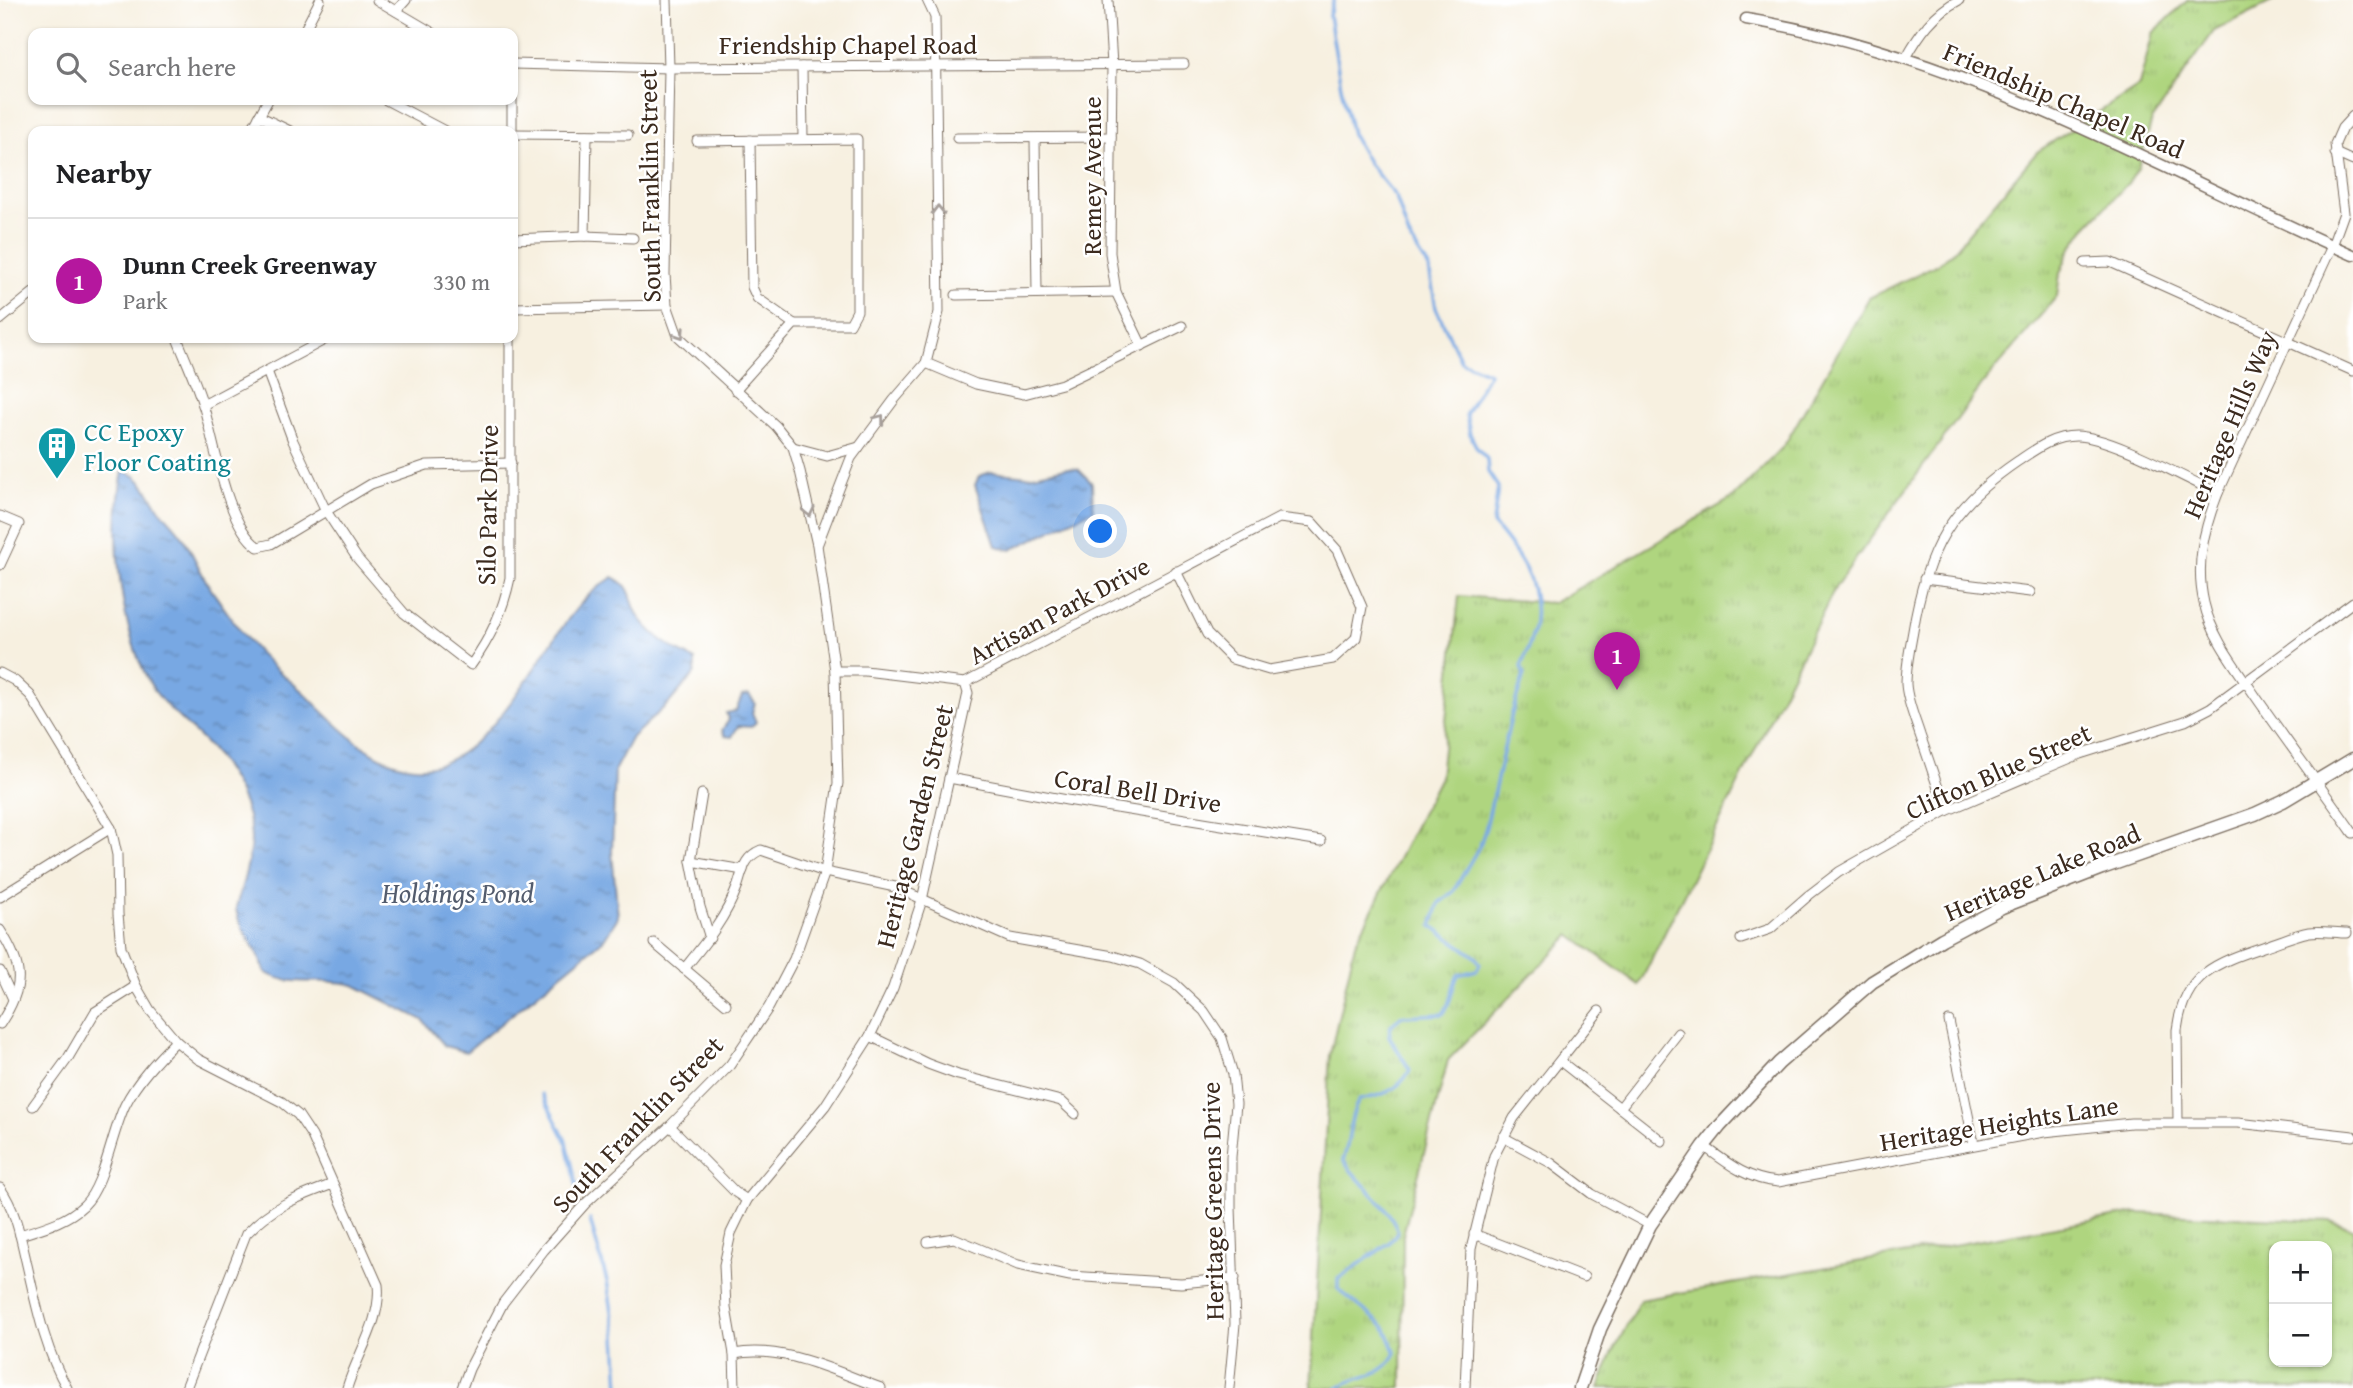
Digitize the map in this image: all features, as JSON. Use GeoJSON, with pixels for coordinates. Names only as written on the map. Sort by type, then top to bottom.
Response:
{"type":"FeatureCollection","features":[{"type":"Feature","properties":{"kind":"main road","name":"Heritage Lake Road"},"geometry":{"type":"LineString","coordinates":[[1580,1388],[1600,1329],[1650,1225],[1704,1146],[1779,1063],[1872,982],[1942,939],[2002,907],[2102,868],[2255,814],[2353,759]]}},
{"type":"Feature","properties":{"kind":"street"},"geometry":{"type":"LineString","coordinates":[[306,28],[320,0]]}},
{"type":"Feature","properties":{"kind":"street"},"geometry":{"type":"LineString","coordinates":[[377,0],[425,28]]}},
{"type":"Feature","properties":{"kind":"street"},"geometry":{"type":"LineString","coordinates":[[396,11],[406,0]]}},
{"type":"Feature","properties":{"kind":"street","name":"South Franklin Street"},"geometry":{"type":"LineString","coordinates":[[462,1388],[498,1311],[544,1250],[586,1204],[670,1126],[730,1065],[769,1007],[794,959],[825,872],[838,783],[835,671],[817,545],[793,447],[776,426],[678,335],[667,305],[667,0]]}},
{"type":"Feature","properties":{"kind":"street","name":"South Franklin Street"},"geometry":{"type":"LineString","coordinates":[[817,545],[851,458],[894,400],[926,363],[939,312],[937,67],[935,18],[927,0]]}},
{"type":"Feature","properties":{"kind":"street","name":"Remey Avenue"},"geometry":{"type":"LineString","coordinates":[[1108,0],[1112,65],[1110,253],[1116,292],[1142,346]]}},
{"type":"Feature","properties":{"kind":"street"},"geometry":{"type":"LineString","coordinates":[[1906,58],[1930,21],[1959,0]]}},
{"type":"Feature","properties":{"kind":"street","name":"Friendship Chapel Road"},"geometry":{"type":"LineString","coordinates":[[1746,19],[1848,40],[1906,58],[2034,106],[2353,255]]}},
{"type":"Feature","properties":{"kind":"street","name":"Friendship Chapel Road"},"geometry":{"type":"LineString","coordinates":[[518,64],[802,68],[1184,64]]}},
{"type":"Feature","properties":{"kind":"street"},"geometry":{"type":"LineString","coordinates":[[802,68],[803,139]]}},
{"type":"Feature","properties":{"kind":"street"},"geometry":{"type":"LineString","coordinates":[[254,126],[266,105]]}},
{"type":"Feature","properties":{"kind":"street"},"geometry":{"type":"LineString","coordinates":[[396,105],[435,126]]}},
{"type":"Feature","properties":{"kind":"street"},"geometry":{"type":"LineString","coordinates":[[512,105],[512,126]]}},
{"type":"Feature","properties":{"kind":"street"},"geometry":{"type":"LineString","coordinates":[[260,116],[280,126]]}},
{"type":"Feature","properties":{"kind":"street"},"geometry":{"type":"LineString","coordinates":[[2353,116],[2342,128],[2335,144],[2335,153],[2353,161]]}},
{"type":"Feature","properties":{"kind":"street"},"geometry":{"type":"LineString","coordinates":[[518,133],[628,135]]}},
{"type":"Feature","properties":{"kind":"street"},"geometry":{"type":"LineString","coordinates":[[585,236],[587,135]]}},
{"type":"Feature","properties":{"kind":"street"},"geometry":{"type":"LineString","coordinates":[[957,138],[1111,137]]}},
{"type":"Feature","properties":{"kind":"street"},"geometry":{"type":"LineString","coordinates":[[697,141],[750,140],[803,139],[857,139],[857,311],[850,324],[794,324],[757,298],[752,287],[750,140]]}},
{"type":"Feature","properties":{"kind":"street"},"geometry":{"type":"LineString","coordinates":[[1035,139],[1037,293]]}},
{"type":"Feature","properties":{"kind":"street","name":"Heritage Hills Way"},"geometry":{"type":"LineString","coordinates":[[2335,153],[2344,214],[2206,523],[2202,545],[2201,584],[2210,623],[2219,642],[2353,833]]}},
{"type":"Feature","properties":{"kind":"street"},"geometry":{"type":"LineString","coordinates":[[518,239],[633,237]]}},
{"type":"Feature","properties":{"kind":"street"},"geometry":{"type":"LineString","coordinates":[[2085,263],[2110,262],[2353,371]]}},
{"type":"Feature","properties":{"kind":"street"},"geometry":{"type":"LineString","coordinates":[[956,295],[1116,292]]}},
{"type":"Feature","properties":{"kind":"street"},"geometry":{"type":"LineString","coordinates":[[0,320],[28,297]]}},
{"type":"Feature","properties":{"kind":"street"},"geometry":{"type":"LineString","coordinates":[[518,308],[667,305]]}},
{"type":"Feature","properties":{"kind":"street"},"geometry":{"type":"LineString","coordinates":[[735,390],[794,324]]}},
{"type":"Feature","properties":{"kind":"street"},"geometry":{"type":"LineString","coordinates":[[926,363],[976,384],[1024,394],[1062,384],[1182,326]]}},
{"type":"Feature","properties":{"kind":"street"},"geometry":{"type":"LineString","coordinates":[[179,343],[204,405],[224,483],[236,517],[248,540],[258,547],[271,544],[371,484],[427,465],[511,463]]}},
{"type":"Feature","properties":{"kind":"street"},"geometry":{"type":"LineString","coordinates":[[204,405],[319,343]]}},
{"type":"Feature","properties":{"kind":"street","name":"Silo Park Drive"},"geometry":{"type":"LineString","coordinates":[[326,511],[357,558],[404,613],[471,665],[494,629],[505,605],[510,578],[510,343]]}},
{"type":"Feature","properties":{"kind":"street"},"geometry":{"type":"LineString","coordinates":[[267,371],[293,441],[326,511]]}},
{"type":"Feature","properties":{"kind":"street"},"geometry":{"type":"LineString","coordinates":[[1946,811],[1907,692],[1907,666],[1924,579],[1947,528],[1973,496],[2043,444],[2056,438],[2075,436],[2094,438],[2218,493]]}},
{"type":"Feature","properties":{"kind":"street"},"geometry":{"type":"LineString","coordinates":[[793,447],[827,456],[859,447]]}},
{"type":"Feature","properties":{"kind":"street"},"geometry":{"type":"LineString","coordinates":[[0,516],[19,524],[0,565]]}},
{"type":"Feature","properties":{"kind":"street","name":"Artisan Park Drive"},"geometry":{"type":"LineString","coordinates":[[835,671],[865,671],[965,683],[1176,572],[1279,518],[1312,522],[1337,550],[1362,607],[1356,638],[1333,659],[1269,670],[1232,659],[1207,634],[1176,572]]}},
{"type":"Feature","properties":{"kind":"street"},"geometry":{"type":"LineString","coordinates":[[1924,579],[2030,592]]}},
{"type":"Feature","properties":{"kind":"street","name":"Clifton Blue Street"},"geometry":{"type":"LineString","coordinates":[[1741,939],[1770,929],[1839,872],[1946,811],[2080,754],[2185,721],[2210,708],[2353,602]]}},
{"type":"Feature","properties":{"kind":"street"},"geometry":{"type":"LineString","coordinates":[[0,673],[15,681],[30,695],[111,828],[117,855],[121,947],[136,986],[150,1010],[176,1041],[198,1059],[282,1102],[298,1115],[312,1136],[372,1269],[380,1298],[347,1388]]}},
{"type":"Feature","properties":{"kind":"street","name":"Heritage Garden Street"},"geometry":{"type":"LineString","coordinates":[[735,1388],[724,1265],[731,1233],[747,1200],[825,1107],[870,1036],[893,988],[922,900],[968,694],[965,683]]}},
{"type":"Feature","properties":{"kind":"street","name":"Coral Bell Drive"},"geometry":{"type":"LineString","coordinates":[[949,778],[1321,841]]}},
{"type":"Feature","properties":{"kind":"street"},"geometry":{"type":"LineString","coordinates":[[702,794],[691,861],[709,938]]}},
{"type":"Feature","properties":{"kind":"street"},"geometry":{"type":"LineString","coordinates":[[0,897],[111,828]]}},
{"type":"Feature","properties":{"kind":"street","name":"Heritage Greens Drive"},"geometry":{"type":"LineString","coordinates":[[743,870],[751,854],[761,850],[825,872],[895,887],[1010,938],[1113,956],[1140,964],[1174,983],[1204,1011],[1222,1038],[1233,1074],[1236,1104],[1231,1157],[1235,1324],[1229,1388]]}},
{"type":"Feature","properties":{"kind":"street"},"geometry":{"type":"LineString","coordinates":[[684,969],[728,912],[743,870],[691,861]]}},
{"type":"Feature","properties":{"kind":"street"},"geometry":{"type":"LineString","coordinates":[[0,930],[15,953],[19,976],[13,999],[0,1024]]}},
{"type":"Feature","properties":{"kind":"street"},"geometry":{"type":"LineString","coordinates":[[2178,1122],[2178,1016],[2189,990],[2199,978],[2225,960],[2311,931],[2347,933]]}},
{"type":"Feature","properties":{"kind":"street"},"geometry":{"type":"LineString","coordinates":[[654,943],[726,1004]]}},
{"type":"Feature","properties":{"kind":"street"},"geometry":{"type":"LineString","coordinates":[[0,971],[13,999]]}},
{"type":"Feature","properties":{"kind":"street"},"geometry":{"type":"LineString","coordinates":[[33,1106],[68,1058],[95,1012],[136,986]]}},
{"type":"Feature","properties":{"kind":"street"},"geometry":{"type":"LineString","coordinates":[[1465,1388],[1469,1265],[1494,1156],[1514,1118],[1599,1011]]}},
{"type":"Feature","properties":{"kind":"street"},"geometry":{"type":"LineString","coordinates":[[1949,1020],[1974,1144]]}},
{"type":"Feature","properties":{"kind":"street"},"geometry":{"type":"LineString","coordinates":[[1620,1108],[1678,1033]]}},
{"type":"Feature","properties":{"kind":"street"},"geometry":{"type":"LineString","coordinates":[[870,1036],[958,1075],[1061,1101],[1074,1114]]}},
{"type":"Feature","properties":{"kind":"street"},"geometry":{"type":"LineString","coordinates":[[20,1235],[66,1219],[85,1204],[98,1180],[126,1104],[142,1079],[176,1041]]}},
{"type":"Feature","properties":{"kind":"street"},"geometry":{"type":"LineString","coordinates":[[1560,1061],[1662,1141]]}},
{"type":"Feature","properties":{"kind":"street","name":"Heritage Heights Lane"},"geometry":{"type":"LineString","coordinates":[[1704,1146],[1737,1170],[1765,1181],[1778,1182],[1974,1144],[2085,1127],[2131,1123],[2238,1123],[2353,1136]]}},
{"type":"Feature","properties":{"kind":"street"},"geometry":{"type":"LineString","coordinates":[[670,1126],[725,1182],[747,1200]]}},
{"type":"Feature","properties":{"kind":"street"},"geometry":{"type":"LineString","coordinates":[[1503,1137],[1551,1163],[1592,1194],[1650,1225]]}},
{"type":"Feature","properties":{"kind":"street"},"geometry":{"type":"LineString","coordinates":[[186,1388],[246,1234],[265,1215],[292,1200],[333,1184]]}},
{"type":"Feature","properties":{"kind":"street"},"geometry":{"type":"LineString","coordinates":[[0,1188],[20,1235],[41,1325],[54,1366],[67,1388]]}},
{"type":"Feature","properties":{"kind":"street"},"geometry":{"type":"LineString","coordinates":[[1474,1234],[1584,1277]]}},
{"type":"Feature","properties":{"kind":"street"},"geometry":{"type":"LineString","coordinates":[[928,1242],[954,1238],[1018,1265],[1070,1276],[1181,1283],[1235,1278]]}},
{"type":"Feature","properties":{"kind":"street"},"geometry":{"type":"LineString","coordinates":[[734,1354],[773,1353],[809,1362],[881,1388]]}},
{"type":"Feature","properties":{"kind":"green space"},"geometry":{"type":"Polygon","coordinates":[[[2188,0],[2275,0],[2214,31],[2152,120],[2138,168],[2130,181],[2084,229],[2069,251],[2060,273],[2057,296],[1985,381],[1836,586],[1639,985],[1570,935],[1448,1060],[1403,1235],[1402,1388],[1311,1388],[1330,1055],[1355,944],[1440,777],[1459,596],[1553,603],[1734,497],[1784,446],[1869,298],[1934,266],[1951,254],[2037,152],[2139,86],[2153,33],[2188,0]]]}},
{"type":"Feature","properties":{"kind":"green space"},"geometry":{"type":"Polygon","coordinates":[[[2136,1213],[2330,1221],[2353,1228],[2353,1388],[1599,1388],[1612,1354],[1640,1300],[2136,1213]]]}},
{"type":"Feature","properties":{"kind":"water"},"geometry":{"type":"Polygon","coordinates":[[[1066,468],[1078,469],[1092,483],[1093,510],[1011,550],[996,546],[975,485],[979,476],[991,472],[1028,476],[1066,468]]]}},
{"type":"Feature","properties":{"kind":"water","name":"Holdings Pond"},"geometry":{"type":"Polygon","coordinates":[[[123,471],[141,482],[181,534],[209,585],[237,627],[258,651],[343,731],[389,761],[423,767],[448,761],[472,745],[514,697],[571,616],[591,593],[613,577],[626,586],[637,614],[648,627],[667,644],[695,660],[695,673],[670,702],[632,737],[615,769],[612,852],[618,917],[604,939],[466,1052],[445,1046],[423,1020],[354,985],[286,980],[265,972],[237,915],[236,907],[251,839],[243,802],[232,779],[210,748],[154,690],[142,667],[125,613],[120,583],[117,524],[123,471]]]}},
{"type":"Feature","properties":{"kind":"water"},"geometry":{"type":"Polygon","coordinates":[[[749,695],[755,703],[752,713],[756,722],[751,727],[738,726],[732,737],[725,736],[722,730],[729,720],[726,713],[736,711],[742,696],[749,695]]]}},
{"type":"Feature","properties":{"kind":"waterway"},"geometry":{"type":"LineString","coordinates":[[1334,0],[1329,15],[1352,134],[1369,164],[1396,197],[1409,237],[1429,268],[1436,308],[1461,361],[1489,373],[1466,414],[1470,434],[1487,459],[1488,472],[1498,487],[1493,524],[1518,556],[1530,580],[1535,606],[1533,632],[1521,667],[1524,675],[1512,713],[1486,827],[1480,845],[1453,892],[1439,903],[1432,926],[1476,957],[1480,964],[1477,970],[1458,975],[1443,1014],[1402,1016],[1391,1025],[1389,1036],[1410,1070],[1395,1088],[1375,1097],[1359,1100],[1353,1114],[1343,1160],[1387,1212],[1398,1231],[1389,1243],[1338,1279],[1338,1289],[1385,1327],[1396,1353],[1383,1368],[1338,1388]]}},
{"type":"Feature","properties":{"kind":"waterway"},"geometry":{"type":"LineString","coordinates":[[542,1094],[567,1143],[577,1187]]}},
{"type":"Feature","properties":{"kind":"waterway"},"geometry":{"type":"LineString","coordinates":[[590,1220],[607,1281],[616,1335],[619,1388]]}},
{"type":"Feature","properties":{"kind":"place","name":"CC Epoxy Floor Coating"},"geometry":{"type":"Point","coordinates":[57,480]}},
{"type":"Feature","properties":{"kind":"place","name":"Dunn Creek Greenway"},"geometry":{"type":"Point","coordinates":[1617,690]}}]}
